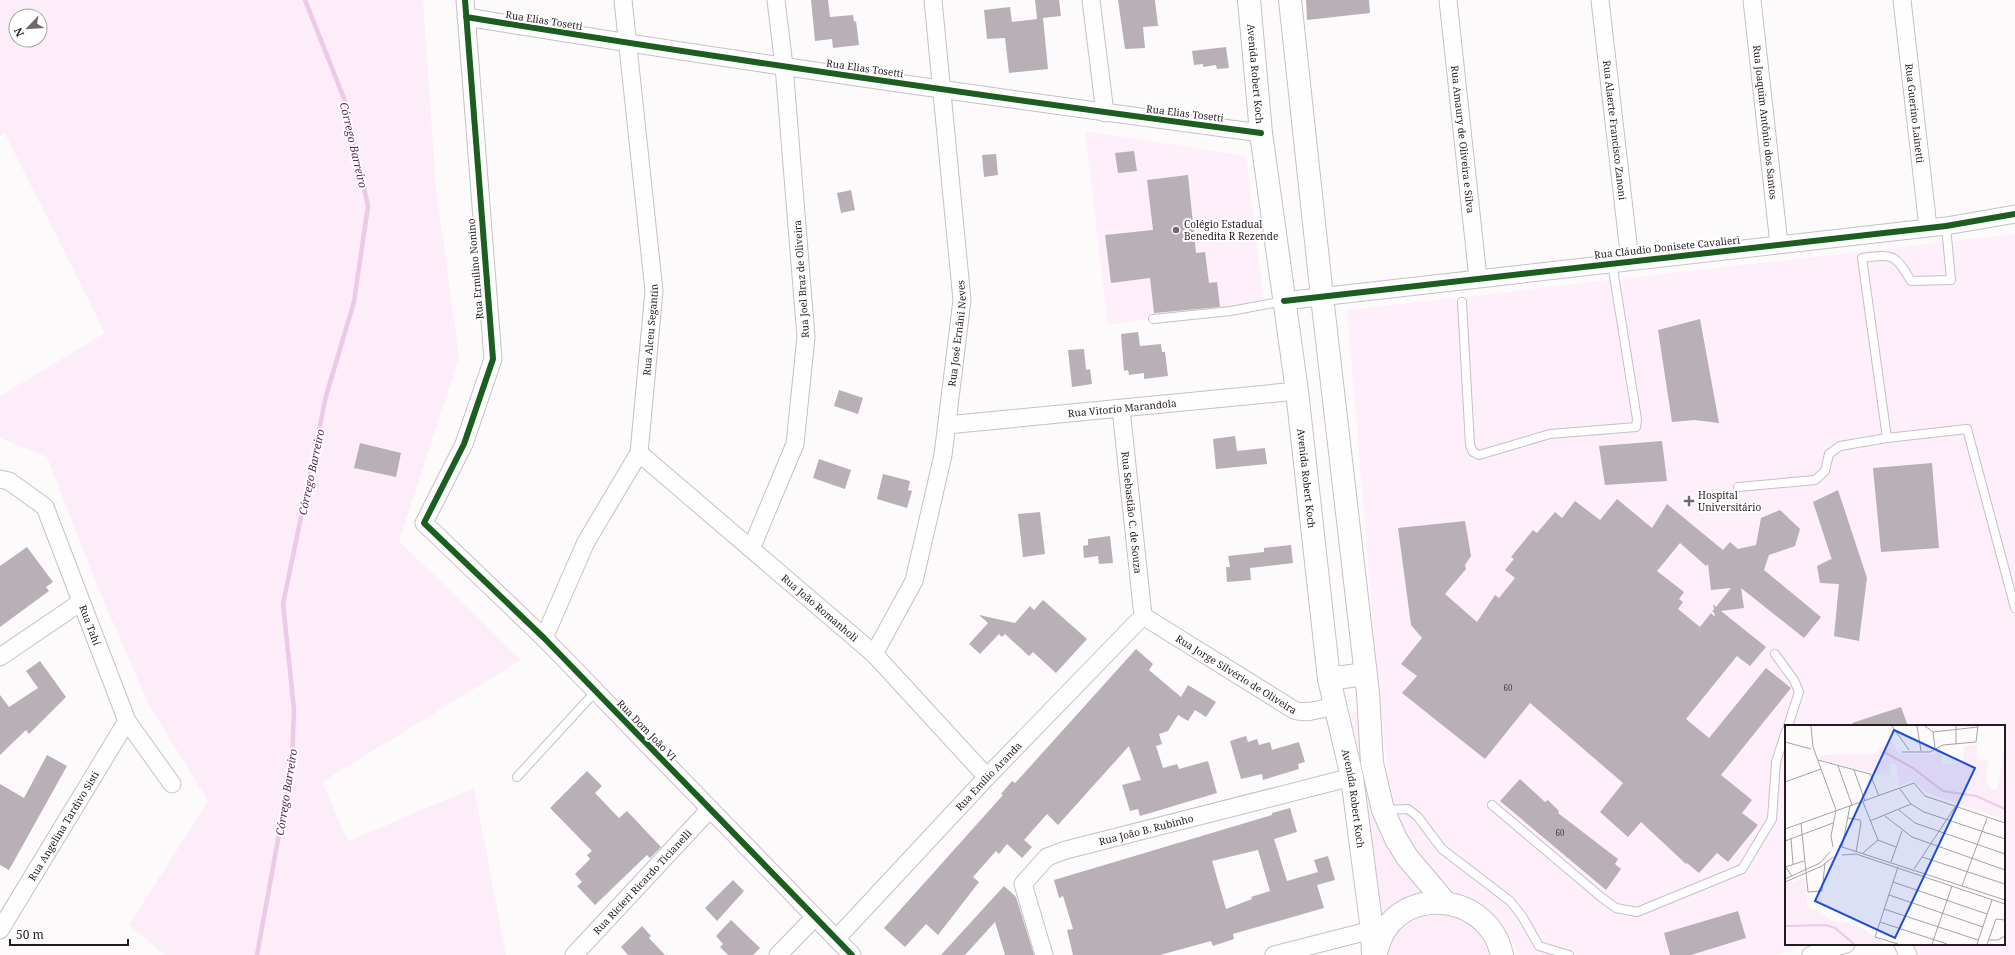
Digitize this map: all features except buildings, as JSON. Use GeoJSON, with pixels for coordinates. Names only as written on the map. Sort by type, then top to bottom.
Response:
{"type":"FeatureCollection","features":[{"type":"Feature","properties":{"kind":"main road","name":"Avenida Robert Koch"},"geometry":{"type":"LineString","coordinates":[[1249,0],[1261,133],[1298,391],[1329,679],[1334,706],[1352,777],[1374,955]]}},
{"type":"Feature","properties":{"kind":"main road"},"geometry":{"type":"LineString","coordinates":[[1290,0],[1322,297],[1367,683],[1372,763],[1383,810],[1396,839],[1407,857],[1445,902]]}},
{"type":"Feature","properties":{"kind":"main road"},"geometry":{"type":"LineString","coordinates":[[1329,679],[1367,683]]}},
{"type":"Feature","properties":{"kind":"main road"},"geometry":{"type":"LineString","coordinates":[[1334,706],[1367,683]]}},
{"type":"Feature","properties":{"kind":"main road"},"geometry":{"type":"LineString","coordinates":[[1374,955],[1377,945],[1388,926],[1404,912],[1424,903],[1445,902],[1465,907],[1482,918],[1495,934],[1502,955]]}},
{"type":"Feature","properties":{"kind":"street","name":"Rua Ermilino Nonino"},"geometry":{"type":"LineString","coordinates":[[424,522],[464,444],[493,359],[465,0]]}},
{"type":"Feature","properties":{"kind":"street","name":"Rua Alceu Segantin"},"geometry":{"type":"LineString","coordinates":[[544,638],[586,542],[639,453],[654,291],[622,0]]}},
{"type":"Feature","properties":{"kind":"street","name":"Rua Joel Braz de Oliveira"},"geometry":{"type":"LineString","coordinates":[[751,549],[795,444],[806,337],[784,66],[776,0]]}},
{"type":"Feature","properties":{"kind":"street","name":"Rua José Ernâni Neves"},"geometry":{"type":"LineString","coordinates":[[874,654],[914,581],[943,455],[962,300],[943,89],[933,0]]}},
{"type":"Feature","properties":{"kind":"street"},"geometry":{"type":"LineString","coordinates":[[1091,0],[1104,113]]}},
{"type":"Feature","properties":{"kind":"street","name":"Rua Amaury de Oliveira e Silva"},"geometry":{"type":"LineString","coordinates":[[1448,0],[1478,278]]}},
{"type":"Feature","properties":{"kind":"street","name":"Rua Alaerte Francisco Zanoni"},"geometry":{"type":"LineString","coordinates":[[1600,0],[1630,261]]}},
{"type":"Feature","properties":{"kind":"street","name":"Rua Joaquim Antônio dos Santos"},"geometry":{"type":"LineString","coordinates":[[1752,0],[1779,244]]}},
{"type":"Feature","properties":{"kind":"street","name":"Rua Guerino Lainetti"},"geometry":{"type":"LineString","coordinates":[[1902,0],[1928,227]]}},
{"type":"Feature","properties":{"kind":"street","name":"Rua Elias Tosetti"},"geometry":{"type":"LineString","coordinates":[[466,18],[627,44],[1104,113],[1261,133]]}},
{"type":"Feature","properties":{"kind":"street","name":"Rua Cláudio Donisete Cavalieri"},"geometry":{"type":"LineString","coordinates":[[1284,301],[1946,226],[2015,214]]}},
{"type":"Feature","properties":{"kind":"street","name":"Rua Vitorio Marandola"},"geometry":{"type":"LineString","coordinates":[[947,425],[1298,391]]}},
{"type":"Feature","properties":{"kind":"street","name":"Rua Sebastião C. de Souza"},"geometry":{"type":"LineString","coordinates":[[1121,408],[1143,616]]}},
{"type":"Feature","properties":{"kind":"street","name":"Rua João Romanholi"},"geometry":{"type":"LineString","coordinates":[[639,453],[874,654],[987,777]]}},
{"type":"Feature","properties":{"kind":"street","name":"Rua Tahí"},"geometry":{"type":"LineString","coordinates":[[0,479],[9,481],[44,507],[127,721],[172,784]]}},
{"type":"Feature","properties":{"kind":"street","name":"Rua Dom João VI"},"geometry":{"type":"LineString","coordinates":[[424,522],[544,638],[852,955]]}},
{"type":"Feature","properties":{"kind":"street"},"geometry":{"type":"LineString","coordinates":[[0,657],[81,602]]}},
{"type":"Feature","properties":{"kind":"street","name":"Rua Jorge Silvério de Oliveira"},"geometry":{"type":"LineString","coordinates":[[1143,616],[1298,712],[1334,706]]}},
{"type":"Feature","properties":{"kind":"street","name":"Rua Emílio Aranda"},"geometry":{"type":"LineString","coordinates":[[836,939],[987,777],[1143,616]]}},
{"type":"Feature","properties":{"kind":"street","name":"Rua Angelina Tardivo Sisti"},"geometry":{"type":"LineString","coordinates":[[0,930],[127,721]]}},
{"type":"Feature","properties":{"kind":"street","name":"Rua João B. Rubinho"},"geometry":{"type":"LineString","coordinates":[[1044,955],[1023,884],[1047,857],[1352,777]]}},
{"type":"Feature","properties":{"kind":"street","name":"Rua Ricieri Ricardo Ticianelli"},"geometry":{"type":"LineString","coordinates":[[574,955],[710,809]]}},
{"type":"Feature","properties":{"kind":"street"},"geometry":{"type":"LineString","coordinates":[[778,955],[815,917]]}},
{"type":"Feature","properties":{"kind":"street"},"geometry":{"type":"LineString","coordinates":[[1274,955],[1372,930]]}},
{"type":"Feature","properties":{"kind":"street"},"geometry":{"type":"LineString","coordinates":[[1811,955],[1843,945]]}},
{"type":"Feature","properties":{"kind":"street"},"geometry":{"type":"LineString","coordinates":[[1903,945],[1908,955]]}},
{"type":"Feature","properties":{"kind":"lane"},"geometry":{"type":"LineString","coordinates":[[1887,438],[1862,258],[1885,255],[1896,259],[1911,281],[1951,280],[1946,226]]}},
{"type":"Feature","properties":{"kind":"lane"},"geometry":{"type":"LineString","coordinates":[[1462,302],[1470,445],[1473,452],[1479,455],[1550,434],[1636,427],[1637,419],[1612,263]]}},
{"type":"Feature","properties":{"kind":"lane"},"geometry":{"type":"LineString","coordinates":[[1153,319],[1231,311],[1284,301]]}},
{"type":"Feature","properties":{"kind":"lane"},"geometry":{"type":"LineString","coordinates":[[1738,487],[1815,480],[1825,471],[1829,454],[1840,446],[1887,438],[1967,429],[2015,608]]}},
{"type":"Feature","properties":{"kind":"lane"},"geometry":{"type":"LineString","coordinates":[[1775,654],[1794,680],[1799,692],[1788,725]]}},
{"type":"Feature","properties":{"kind":"lane"},"geometry":{"type":"LineString","coordinates":[[517,777],[596,691]]}},
{"type":"Feature","properties":{"kind":"lane"},"geometry":{"type":"LineString","coordinates":[[1492,805],[1601,897],[1616,908],[1637,912],[1742,869],[1772,819],[1776,762],[1785,734]]}},
{"type":"Feature","properties":{"kind":"lane"},"geometry":{"type":"LineString","coordinates":[[1383,810],[1408,809],[1418,817],[1442,849],[1510,901],[1522,916],[1539,946],[1569,955]]}},
{"type":"Feature","properties":{"kind":"shaded area"},"geometry":{"type":"Polygon","coordinates":[[[0,0],[423,0],[436,188],[459,357],[399,541],[521,660],[322,782],[348,841],[474,788],[506,955],[165,955],[129,925],[208,801],[148,703],[98,588],[47,457],[0,438],[0,396],[105,333],[5,134],[0,136],[0,0]]]}},
{"type":"Feature","properties":{"kind":"shaded area","name":"Colégio Estadual Benedita R Rezende"},"geometry":{"type":"Polygon","coordinates":[[[1085,131],[1246,156],[1264,303],[1108,325],[1085,131]]]}},
{"type":"Feature","properties":{"kind":"shaded area","name":"Hospital Universitário"},"geometry":{"type":"Polygon","coordinates":[[[2015,234],[2015,955],[1920,955],[1914,945],[2005,945],[2005,725],[1785,725],[1785,945],[1808,945],[1777,955],[1519,955],[1502,923],[1485,909],[1455,892],[1433,872],[1402,831],[1391,801],[1379,693],[1347,310],[2015,234]]]}},
{"type":"Feature","properties":{"kind":"shaded area"},"geometry":{"type":"Polygon","coordinates":[[[1361,711],[1370,794],[1425,890],[1392,906],[1380,920],[1361,757],[1350,713],[1361,711]]]}},
{"type":"Feature","properties":{"kind":"shaded area"},"geometry":{"type":"Polygon","coordinates":[[[1440,914],[1458,919],[1471,927],[1481,938],[1489,955],[1388,955],[1390,945],[1394,937],[1406,925],[1422,917],[1440,914]]]}},
{"type":"Feature","properties":{"kind":"waterway","name":"Córrego Barreiro"},"geometry":{"type":"LineString","coordinates":[[257,955],[292,763],[294,709],[283,604],[326,396],[354,302],[368,206],[345,101],[305,0]]}},
{"type":"Feature","properties":{"kind":"cycle path"},"geometry":{"type":"LineString","coordinates":[[465,0],[493,359],[464,444],[424,523],[544,638],[852,955]]}},
{"type":"Feature","properties":{"kind":"cycle path"},"geometry":{"type":"LineString","coordinates":[[466,17],[863,78],[1261,133]]}},
{"type":"Feature","properties":{"kind":"cycle path"},"geometry":{"type":"LineString","coordinates":[[1284,301],[1946,226],[2015,214]]}},
{"type":"Feature","properties":{"kind":"place","name":"Colégio Estadual Benedita R Rezende"},"geometry":{"type":"Point","coordinates":[1176,230]}},
{"type":"Feature","properties":{"kind":"place","name":"Hospital Universitário"},"geometry":{"type":"Point","coordinates":[1689,501]}}]}
